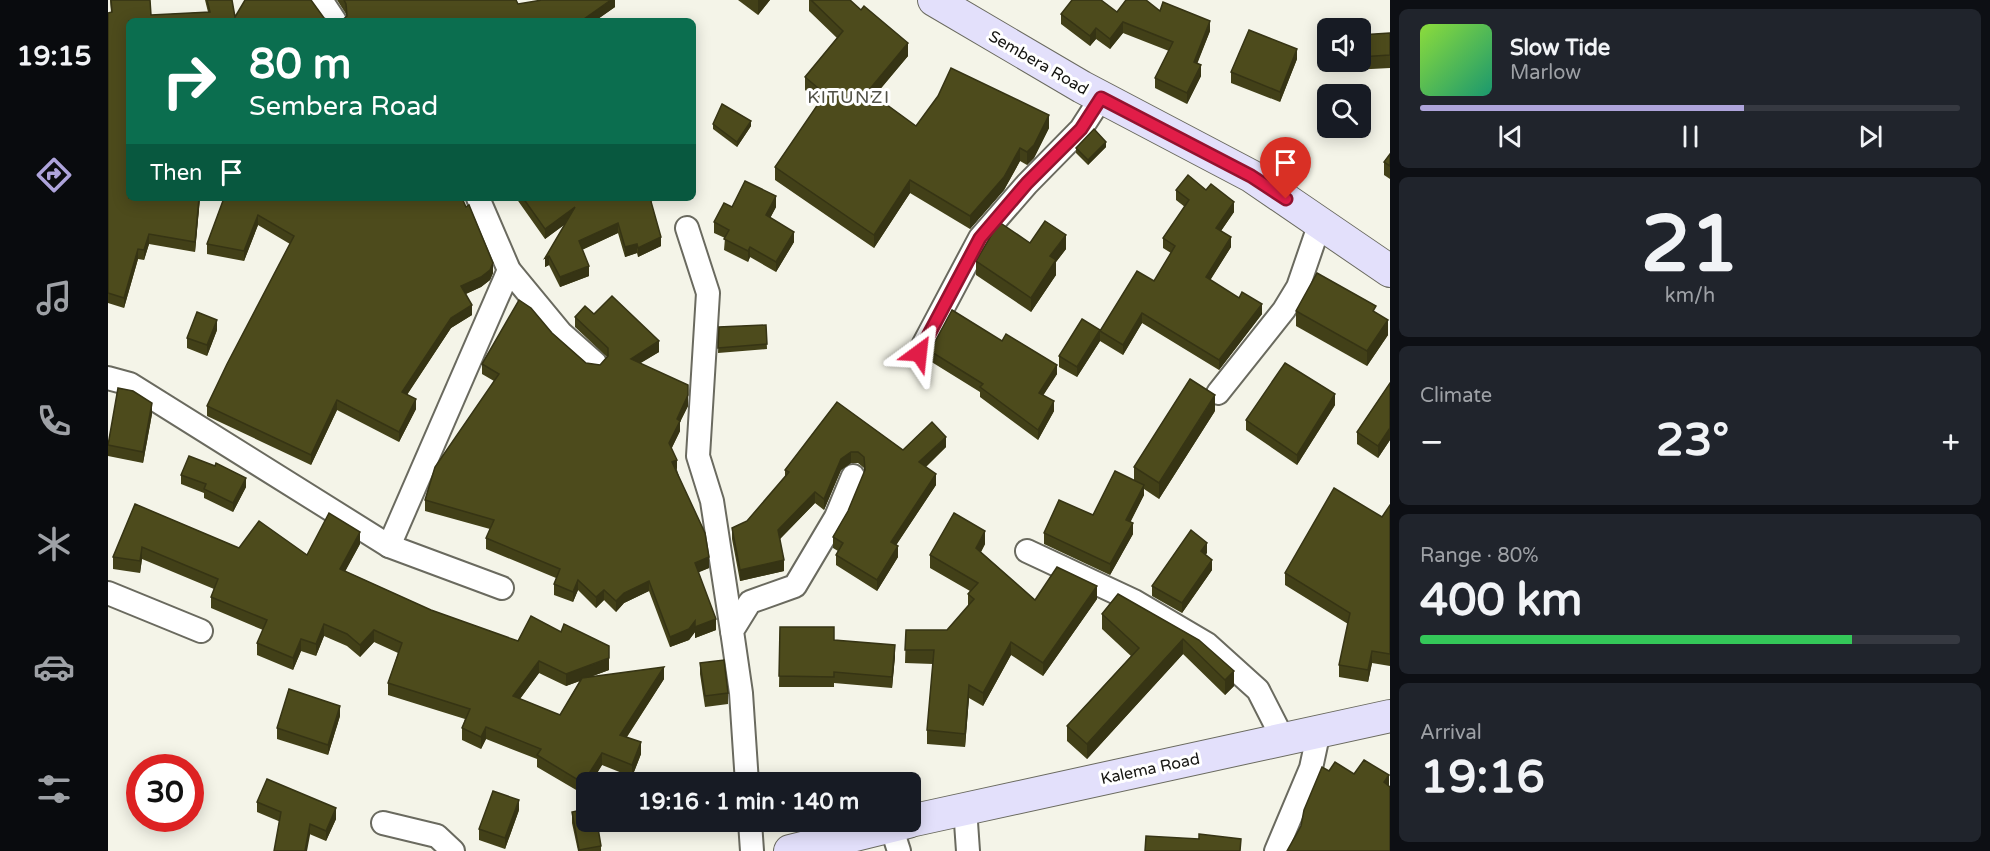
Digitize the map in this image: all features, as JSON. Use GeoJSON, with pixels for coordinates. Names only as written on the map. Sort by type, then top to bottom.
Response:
{"type":"FeatureCollection","features":[{"type":"Feature","properties":{"kind":"street"},"geometry":{"type":"LineString","coordinates":[[321,0],[333,18]]}},
{"type":"Feature","properties":{"kind":"street","name":"Sembera Road"},"geometry":{"type":"LineString","coordinates":[[934,0],[1101,98],[1251,176],[1390,271]]}},
{"type":"Feature","properties":{"kind":"street"},"geometry":{"type":"LineString","coordinates":[[919,353],[980,238],[1027,183],[1081,129],[1101,98]]}},
{"type":"Feature","properties":{"kind":"street"},"geometry":{"type":"LineString","coordinates":[[479,201],[509,270],[561,333],[595,363]]}},
{"type":"Feature","properties":{"kind":"street"},"geometry":{"type":"LineString","coordinates":[[1218,393],[1284,310],[1298,287],[1320,223]]}},
{"type":"Feature","properties":{"kind":"street"},"geometry":{"type":"LineString","coordinates":[[687,228],[708,293],[698,456],[712,501],[732,631],[741,693],[746,772]]}},
{"type":"Feature","properties":{"kind":"street"},"geometry":{"type":"LineString","coordinates":[[388,546],[509,270]]}},
{"type":"Feature","properties":{"kind":"street"},"geometry":{"type":"LineString","coordinates":[[108,378],[130,384],[388,546],[502,588]]}},
{"type":"Feature","properties":{"kind":"street"},"geometry":{"type":"LineString","coordinates":[[732,631],[750,602],[795,586],[836,518],[853,476]]}},
{"type":"Feature","properties":{"kind":"street"},"geometry":{"type":"LineString","coordinates":[[1027,551],[1134,601],[1207,644],[1258,690],[1283,739]]}},
{"type":"Feature","properties":{"kind":"street"},"geometry":{"type":"LineString","coordinates":[[108,593],[201,631]]}},
{"type":"Feature","properties":{"kind":"street","name":"Kalema Road"},"geometry":{"type":"LineString","coordinates":[[921,823],[965,808],[1390,716]]}},
{"type":"Feature","properties":{"kind":"street"},"geometry":{"type":"LineString","coordinates":[[1276,851],[1311,768],[1319,731]]}},
{"type":"Feature","properties":{"kind":"street"},"geometry":{"type":"LineString","coordinates":[[965,808],[968,851]]}},
{"type":"Feature","properties":{"kind":"street"},"geometry":{"type":"LineString","coordinates":[[383,823],[437,836],[453,851]]}},
{"type":"Feature","properties":{"kind":"street"},"geometry":{"type":"LineString","coordinates":[[751,832],[752,851]]}},
{"type":"Feature","properties":{"kind":"street","name":"Kalema Road"},"geometry":{"type":"LineString","coordinates":[[790,851],[891,832]]}},
{"type":"Feature","properties":{"kind":"building"},"geometry":{"type":"Polygon","coordinates":[[[111,0],[150,0],[151,15],[210,12],[207,0],[232,0],[235,17],[245,0],[311,0],[324,18],[126,18],[126,201],[199,201],[195,242],[149,234],[144,250],[138,249],[124,298],[108,293],[108,13],[112,12],[111,0]]]}},
{"type":"Feature","properties":{"kind":"building"},"geometry":{"type":"Polygon","coordinates":[[[344,0],[516,0],[518,4],[542,0],[611,0],[585,18],[345,18],[347,16],[344,0]]]}},
{"type":"Feature","properties":{"kind":"building"},"geometry":{"type":"Polygon","coordinates":[[[811,0],[850,0],[861,10],[864,6],[908,43],[868,91],[916,126],[938,96],[951,68],[1049,115],[1034,145],[1027,152],[1020,148],[1004,177],[970,216],[910,180],[874,235],[775,167],[825,94],[805,77],[843,31],[811,0]]]}},
{"type":"Feature","properties":{"kind":"building"},"geometry":{"type":"Polygon","coordinates":[[[1072,0],[1101,0],[1117,12],[1126,0],[1146,0],[1160,11],[1163,2],[1210,21],[1194,62],[1201,65],[1187,93],[1155,78],[1173,42],[1123,22],[1110,39],[1096,28],[1090,36],[1061,14],[1072,0]]]}},
{"type":"Feature","properties":{"kind":"building"},"geometry":{"type":"Polygon","coordinates":[[[1249,30],[1297,49],[1280,92],[1231,72],[1249,30]]]}},
{"type":"Feature","properties":{"kind":"building"},"geometry":{"type":"Polygon","coordinates":[[[1390,33],[1390,55],[1371,56],[1371,34],[1390,33]]]}},
{"type":"Feature","properties":{"kind":"building"},"geometry":{"type":"Polygon","coordinates":[[[722,104],[751,121],[737,142],[713,124],[722,104]]]}},
{"type":"Feature","properties":{"kind":"building"},"geometry":{"type":"Polygon","coordinates":[[[1094,129],[1106,142],[1088,160],[1076,148],[1094,129]]]}},
{"type":"Feature","properties":{"kind":"building"},"geometry":{"type":"Polygon","coordinates":[[[1390,154],[1390,166],[1384,162],[1390,154]]]}},
{"type":"Feature","properties":{"kind":"building"},"geometry":{"type":"Polygon","coordinates":[[[1188,175],[1206,190],[1211,184],[1234,202],[1216,228],[1231,237],[1206,277],[1239,298],[1242,292],[1262,304],[1219,360],[1142,313],[1123,345],[1100,331],[1137,271],[1154,281],[1175,246],[1163,238],[1189,200],[1176,190],[1188,175]]]}},
{"type":"Feature","properties":{"kind":"building"},"geometry":{"type":"Polygon","coordinates":[[[745,181],[776,196],[766,215],[794,232],[776,262],[750,247],[748,251],[724,239],[729,230],[714,222],[724,203],[732,207],[745,181]]]}},
{"type":"Feature","properties":{"kind":"building"},"geometry":{"type":"Polygon","coordinates":[[[223,201],[463,201],[466,207],[469,205],[493,263],[490,270],[481,277],[461,286],[472,305],[451,318],[402,392],[416,399],[399,432],[337,400],[311,455],[207,406],[294,236],[258,215],[244,251],[207,244],[223,201]]]}},
{"type":"Feature","properties":{"kind":"building"},"geometry":{"type":"Polygon","coordinates":[[[525,201],[651,201],[661,237],[638,248],[637,244],[625,247],[618,223],[579,241],[589,266],[560,277],[549,256],[545,258],[575,207],[545,229],[525,201]]]}},
{"type":"Feature","properties":{"kind":"building"},"geometry":{"type":"Polygon","coordinates":[[[1045,221],[1066,235],[1050,256],[1056,260],[1031,298],[976,261],[999,222],[1030,243],[1045,221]]]}},
{"type":"Feature","properties":{"kind":"building"},"geometry":{"type":"Polygon","coordinates":[[[1317,273],[1376,306],[1373,311],[1388,320],[1367,351],[1296,311],[1317,273]]]}},
{"type":"Feature","properties":{"kind":"building"},"geometry":{"type":"Polygon","coordinates":[[[612,296],[659,341],[631,359],[688,385],[688,395],[677,419],[680,421],[669,443],[677,460],[672,462],[705,533],[709,557],[695,563],[716,619],[695,627],[695,621],[689,629],[670,637],[649,581],[624,593],[616,601],[604,590],[596,597],[578,580],[573,592],[554,584],[560,569],[486,538],[494,520],[425,500],[435,467],[499,374],[482,364],[519,300],[531,308],[552,333],[586,363],[600,365],[608,356],[608,348],[575,317],[585,306],[594,314],[612,296]]]}},
{"type":"Feature","properties":{"kind":"building"},"geometry":{"type":"Polygon","coordinates":[[[952,310],[1002,341],[1006,334],[1057,365],[1039,393],[1054,401],[1038,430],[980,387],[983,384],[930,351],[952,310]]]}},
{"type":"Feature","properties":{"kind":"building"},"geometry":{"type":"Polygon","coordinates":[[[197,312],[217,320],[207,345],[187,338],[197,312]]]}},
{"type":"Feature","properties":{"kind":"building"},"geometry":{"type":"Polygon","coordinates":[[[1082,319],[1100,330],[1077,367],[1059,356],[1082,319]]]}},
{"type":"Feature","properties":{"kind":"building"},"geometry":{"type":"Polygon","coordinates":[[[766,325],[767,344],[718,348],[719,327],[766,325]]]}},
{"type":"Feature","properties":{"kind":"building"},"geometry":{"type":"Polygon","coordinates":[[[1285,363],[1335,394],[1297,455],[1246,420],[1285,363]]]}},
{"type":"Feature","properties":{"kind":"building"},"geometry":{"type":"Polygon","coordinates":[[[1190,379],[1215,395],[1159,483],[1134,467],[1190,379]]]}},
{"type":"Feature","properties":{"kind":"building"},"geometry":{"type":"Polygon","coordinates":[[[1390,383],[1390,428],[1378,446],[1357,432],[1390,383]]]}},
{"type":"Feature","properties":{"kind":"building"},"geometry":{"type":"Polygon","coordinates":[[[118,388],[133,391],[152,403],[143,452],[108,445],[118,388]]]}},
{"type":"Feature","properties":{"kind":"building"},"geometry":{"type":"Polygon","coordinates":[[[837,402],[903,450],[932,422],[946,437],[919,462],[936,474],[891,542],[898,546],[877,580],[836,555],[843,543],[833,537],[848,511],[865,470],[864,457],[858,452],[851,452],[841,459],[824,499],[815,492],[778,530],[784,560],[740,570],[732,528],[747,521],[789,472],[785,470],[837,402]]]}},
{"type":"Feature","properties":{"kind":"building"},"geometry":{"type":"Polygon","coordinates":[[[189,456],[215,466],[216,463],[246,478],[233,503],[204,489],[206,484],[181,475],[189,456]]]}},
{"type":"Feature","properties":{"kind":"building"},"geometry":{"type":"Polygon","coordinates":[[[1115,471],[1144,485],[1126,520],[1133,523],[1110,564],[1044,533],[1059,500],[1093,515],[1115,471]]]}},
{"type":"Feature","properties":{"kind":"building"},"geometry":{"type":"Polygon","coordinates":[[[1334,488],[1382,517],[1390,505],[1390,654],[1372,651],[1368,670],[1339,665],[1350,613],[1285,573],[1334,488]]]}},
{"type":"Feature","properties":{"kind":"building"},"geometry":{"type":"Polygon","coordinates":[[[135,504],[239,548],[259,521],[307,555],[329,513],[360,532],[340,569],[431,610],[518,641],[531,616],[561,632],[564,624],[609,646],[609,658],[566,674],[539,661],[513,696],[560,715],[582,678],[664,667],[620,735],[641,742],[632,765],[602,753],[590,772],[576,772],[576,779],[537,755],[541,749],[486,727],[481,737],[462,728],[470,709],[388,683],[402,643],[374,630],[360,645],[347,634],[324,624],[316,644],[301,639],[293,658],[257,643],[267,620],[211,597],[218,579],[142,547],[140,561],[113,557],[135,504]]]}},
{"type":"Feature","properties":{"kind":"building"},"geometry":{"type":"Polygon","coordinates":[[[954,513],[985,531],[976,548],[1035,600],[1057,567],[1097,586],[1043,663],[1011,642],[983,693],[969,685],[965,734],[927,730],[934,650],[905,650],[906,630],[947,630],[974,599],[968,594],[978,583],[930,555],[954,513]]]}},
{"type":"Feature","properties":{"kind":"building"},"geometry":{"type":"Polygon","coordinates":[[[1191,530],[1207,543],[1201,551],[1212,560],[1182,603],[1152,586],[1191,530]]]}},
{"type":"Feature","properties":{"kind":"building"},"geometry":{"type":"Polygon","coordinates":[[[1118,594],[1199,640],[1234,671],[1225,680],[1183,639],[1087,744],[1067,726],[1139,648],[1102,614],[1118,594]]]}},
{"type":"Feature","properties":{"kind":"building"},"geometry":{"type":"Polygon","coordinates":[[[780,627],[834,627],[834,640],[895,645],[892,677],[834,672],[834,677],[779,676],[780,627]]]}},
{"type":"Feature","properties":{"kind":"building"},"geometry":{"type":"Polygon","coordinates":[[[724,660],[728,693],[705,696],[700,663],[724,660]]]}},
{"type":"Feature","properties":{"kind":"building"},"geometry":{"type":"Polygon","coordinates":[[[289,689],[340,706],[328,745],[277,728],[289,689]]]}},
{"type":"Feature","properties":{"kind":"building"},"geometry":{"type":"Polygon","coordinates":[[[1364,760],[1389,775],[1384,782],[1390,787],[1390,851],[1287,851],[1301,826],[1304,810],[1322,767],[1329,771],[1335,762],[1354,774],[1364,760]]]}},
{"type":"Feature","properties":{"kind":"building"},"geometry":{"type":"Polygon","coordinates":[[[267,779],[336,808],[326,831],[310,824],[305,851],[274,851],[281,812],[257,802],[267,779]]]}},
{"type":"Feature","properties":{"kind":"building"},"geometry":{"type":"Polygon","coordinates":[[[493,791],[519,800],[505,838],[479,829],[493,791]]]}},
{"type":"Feature","properties":{"kind":"building"},"geometry":{"type":"Polygon","coordinates":[[[576,811],[576,832],[599,832],[601,846],[579,850],[572,812],[576,811]]]}},
{"type":"Feature","properties":{"kind":"building"},"geometry":{"type":"Polygon","coordinates":[[[1199,834],[1241,839],[1240,851],[1145,851],[1146,836],[1199,839],[1199,834]]]}},
{"type":"Feature","properties":{"kind":"district","name":"KITUNZI"},"geometry":{"type":"Point","coordinates":[849,97]}},
{"type":"Feature","properties":{"kind":"route"},"geometry":{"type":"LineString","coordinates":[[919,353],[944,310],[958,283],[964,265],[980,238],[1027,183],[1081,129],[1101,98],[1251,176],[1286,199]]}}]}
